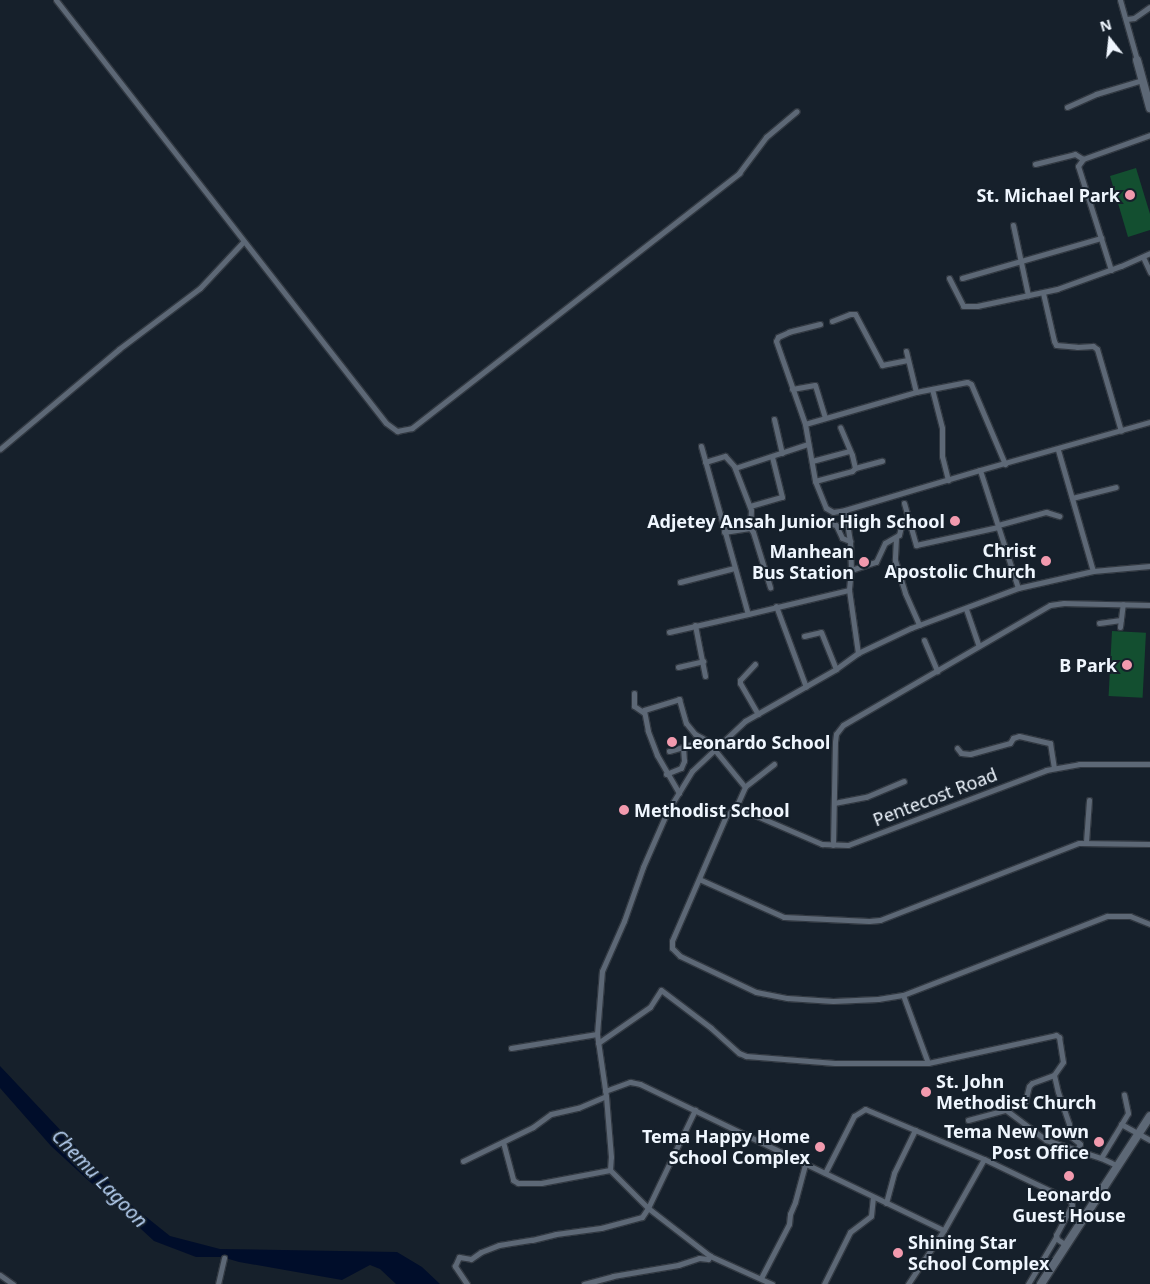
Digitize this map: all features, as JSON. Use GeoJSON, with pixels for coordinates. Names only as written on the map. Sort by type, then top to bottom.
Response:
{"type":"FeatureCollection","features":[{"type":"Feature","properties":{"kind":"street"},"geometry":{"type":"LineString","coordinates":[[56,0],[386,423],[398,432],[408,430],[740,173],[766,137],[797,111]]}},
{"type":"Feature","properties":{"kind":"street"},"geometry":{"type":"LineString","coordinates":[[1120,0],[1127,19],[1150,108]]}},
{"type":"Feature","properties":{"kind":"street"},"geometry":{"type":"LineString","coordinates":[[1127,19],[1134,18],[1150,7]]}},
{"type":"Feature","properties":{"kind":"street"},"geometry":{"type":"LineString","coordinates":[[1067,107],[1142,80]]}},
{"type":"Feature","properties":{"kind":"street"},"geometry":{"type":"LineString","coordinates":[[1111,270],[1079,169],[1079,162],[1150,135]]}},
{"type":"Feature","properties":{"kind":"street"},"geometry":{"type":"LineString","coordinates":[[1035,164],[1075,154],[1083,159]]}},
{"type":"Feature","properties":{"kind":"street"},"geometry":{"type":"LineString","coordinates":[[1013,225],[1028,294]]}},
{"type":"Feature","properties":{"kind":"street"},"geometry":{"type":"LineString","coordinates":[[962,278],[1101,238]]}},
{"type":"Feature","properties":{"kind":"street"},"geometry":{"type":"LineString","coordinates":[[0,448],[119,349],[200,288],[244,241]]}},
{"type":"Feature","properties":{"kind":"street"},"geometry":{"type":"LineString","coordinates":[[949,278],[963,306],[977,306],[1043,292],[1111,270],[1150,253]]}},
{"type":"Feature","properties":{"kind":"street"},"geometry":{"type":"LineString","coordinates":[[1143,257],[1150,272]]}},
{"type":"Feature","properties":{"kind":"street"},"geometry":{"type":"LineString","coordinates":[[1043,292],[1054,342],[1062,346],[1093,346],[1098,349],[1121,431]]}},
{"type":"Feature","properties":{"kind":"street"},"geometry":{"type":"LineString","coordinates":[[832,321],[850,314],[856,314],[882,365],[908,360]]}},
{"type":"Feature","properties":{"kind":"street"},"geometry":{"type":"LineString","coordinates":[[820,324],[789,332],[778,338],[776,342],[804,424],[815,481],[826,508],[833,512],[1058,450],[1150,422]]}},
{"type":"Feature","properties":{"kind":"street"},"geometry":{"type":"LineString","coordinates":[[906,351],[916,392]]}},
{"type":"Feature","properties":{"kind":"street"},"geometry":{"type":"LineString","coordinates":[[804,424],[916,392],[961,382],[970,384],[1005,464]]}},
{"type":"Feature","properties":{"kind":"street"},"geometry":{"type":"LineString","coordinates":[[792,389],[815,384],[825,418]]}},
{"type":"Feature","properties":{"kind":"street"},"geometry":{"type":"LineString","coordinates":[[932,389],[943,435],[942,456],[948,480]]}},
{"type":"Feature","properties":{"kind":"street"},"geometry":{"type":"LineString","coordinates":[[774,419],[782,453]]}},
{"type":"Feature","properties":{"kind":"street"},"geometry":{"type":"LineString","coordinates":[[840,427],[855,468]]}},
{"type":"Feature","properties":{"kind":"street"},"geometry":{"type":"LineString","coordinates":[[735,468],[808,444]]}},
{"type":"Feature","properties":{"kind":"street"},"geometry":{"type":"LineString","coordinates":[[701,446],[748,614]]}},
{"type":"Feature","properties":{"kind":"street"},"geometry":{"type":"LineString","coordinates":[[1058,450],[1093,571]]}},
{"type":"Feature","properties":{"kind":"street"},"geometry":{"type":"LineString","coordinates":[[812,461],[850,451]]}},
{"type":"Feature","properties":{"kind":"street"},"geometry":{"type":"LineString","coordinates":[[705,462],[725,456],[735,468],[750,506],[750,528],[754,532],[770,587]]}},
{"type":"Feature","properties":{"kind":"street"},"geometry":{"type":"LineString","coordinates":[[750,506],[782,498],[772,457]]}},
{"type":"Feature","properties":{"kind":"street"},"geometry":{"type":"LineString","coordinates":[[815,481],[882,461]]}},
{"type":"Feature","properties":{"kind":"street"},"geometry":{"type":"LineString","coordinates":[[980,470],[1018,588]]}},
{"type":"Feature","properties":{"kind":"street"},"geometry":{"type":"LineString","coordinates":[[1072,498],[1116,487]]}},
{"type":"Feature","properties":{"kind":"street"},"geometry":{"type":"LineString","coordinates":[[904,503],[916,545],[998,526],[1046,512],[1059,516]]}},
{"type":"Feature","properties":{"kind":"street"},"geometry":{"type":"LineString","coordinates":[[845,510],[850,541],[851,570],[849,590],[858,653]]}},
{"type":"Feature","properties":{"kind":"street"},"geometry":{"type":"LineString","coordinates":[[908,517],[900,526],[900,532],[896,538],[895,560],[905,593],[919,625]]}},
{"type":"Feature","properties":{"kind":"street"},"geometry":{"type":"LineString","coordinates":[[832,524],[836,525],[842,538],[850,541]]}},
{"type":"Feature","properties":{"kind":"street"},"geometry":{"type":"LineString","coordinates":[[724,532],[750,528]]}},
{"type":"Feature","properties":{"kind":"street"},"geometry":{"type":"LineString","coordinates":[[851,570],[873,565],[887,540],[896,538]]}},
{"type":"Feature","properties":{"kind":"street"},"geometry":{"type":"LineString","coordinates":[[772,1284],[710,1256],[648,1208],[610,1170],[611,1157],[606,1093],[597,1034],[602,971],[624,921],[642,868],[667,812],[692,771],[715,747],[745,721],[836,670],[858,653],[919,625],[1018,588],[1093,571],[1150,566]]}},
{"type":"Feature","properties":{"kind":"street"},"geometry":{"type":"LineString","coordinates":[[680,582],[734,568]]}},
{"type":"Feature","properties":{"kind":"street"},"geometry":{"type":"LineString","coordinates":[[669,632],[849,590]]}},
{"type":"Feature","properties":{"kind":"street"},"geometry":{"type":"LineString","coordinates":[[833,845],[835,742],[839,728],[1027,618],[1058,603],[1150,605]]}},
{"type":"Feature","properties":{"kind":"street"},"geometry":{"type":"LineString","coordinates":[[1120,627],[1123,604]]}},
{"type":"Feature","properties":{"kind":"street"},"geometry":{"type":"LineString","coordinates":[[776,606],[806,687]]}},
{"type":"Feature","properties":{"kind":"street"},"geometry":{"type":"LineString","coordinates":[[966,609],[979,646]]}},
{"type":"Feature","properties":{"kind":"street"},"geometry":{"type":"LineString","coordinates":[[1099,623],[1121,620]]}},
{"type":"Feature","properties":{"kind":"street"},"geometry":{"type":"LineString","coordinates":[[695,625],[704,661],[705,676]]}},
{"type":"Feature","properties":{"kind":"street"},"geometry":{"type":"LineString","coordinates":[[804,636],[820,632],[836,670]]}},
{"type":"Feature","properties":{"kind":"street"},"geometry":{"type":"LineString","coordinates":[[924,640],[937,671]]}},
{"type":"Feature","properties":{"kind":"street"},"geometry":{"type":"LineString","coordinates":[[678,667],[704,661]]}},
{"type":"Feature","properties":{"kind":"street"},"geometry":{"type":"LineString","coordinates":[[755,664],[740,680],[740,683],[758,714]]}},
{"type":"Feature","properties":{"kind":"street"},"geometry":{"type":"LineString","coordinates":[[634,693],[634,706],[643,712],[648,731],[666,774],[679,793]]}},
{"type":"Feature","properties":{"kind":"street"},"geometry":{"type":"LineString","coordinates":[[643,712],[679,699],[686,723],[715,747],[745,786]]}},
{"type":"Feature","properties":{"kind":"street"},"geometry":{"type":"LineString","coordinates":[[957,748],[961,753],[970,754],[1010,743],[1013,738],[1019,736],[1050,743],[1054,768]]}},
{"type":"Feature","properties":{"kind":"street"},"geometry":{"type":"LineString","coordinates":[[669,751],[683,748],[698,742],[702,738]]}},
{"type":"Feature","properties":{"kind":"street"},"geometry":{"type":"LineString","coordinates":[[666,774],[681,768],[684,761],[683,748]]}},
{"type":"Feature","properties":{"kind":"street"},"geometry":{"type":"LineString","coordinates":[[774,764],[745,786],[736,807],[726,816],[672,941],[672,948],[680,956],[766,996],[833,1000],[878,999],[903,995],[1107,916],[1130,916],[1150,924]]}},
{"type":"Feature","properties":{"kind":"street","name":"Pentecost Road"},"geometry":{"type":"LineString","coordinates":[[736,807],[812,840],[833,845],[857,842],[1054,768],[1079,764],[1150,764]]}},
{"type":"Feature","properties":{"kind":"street"},"geometry":{"type":"LineString","coordinates":[[834,802],[866,797],[904,781]]}},
{"type":"Feature","properties":{"kind":"street"},"geometry":{"type":"LineString","coordinates":[[1086,842],[1089,800]]}},
{"type":"Feature","properties":{"kind":"street"},"geometry":{"type":"LineString","coordinates":[[699,878],[784,917],[880,920],[1067,846],[1086,842],[1150,844]]}},
{"type":"Feature","properties":{"kind":"street"},"geometry":{"type":"LineString","coordinates":[[598,1043],[650,1007],[661,990],[711,1028],[739,1053],[746,1056],[835,1063],[928,1063],[1056,1035],[1060,1039],[1064,1058],[1054,1075],[1032,1083],[1025,1102],[1006,1110],[968,1120]]}},
{"type":"Feature","properties":{"kind":"street"},"geometry":{"type":"LineString","coordinates":[[903,995],[928,1063]]}},
{"type":"Feature","properties":{"kind":"street"},"geometry":{"type":"LineString","coordinates":[[511,1048],[597,1034]]}},
{"type":"Feature","properties":{"kind":"street"},"geometry":{"type":"LineString","coordinates":[[1054,1075],[1069,1124],[1069,1135],[1080,1144],[1076,1150]]}},
{"type":"Feature","properties":{"kind":"street"},"geometry":{"type":"LineString","coordinates":[[463,1161],[533,1127],[551,1114],[578,1108],[630,1082],[640,1084],[944,1230]]}},
{"type":"Feature","properties":{"kind":"street"},"geometry":{"type":"LineString","coordinates":[[1101,1158],[1129,1110],[1124,1094]]}},
{"type":"Feature","properties":{"kind":"street"},"geometry":{"type":"LineString","coordinates":[[824,1173],[854,1116],[862,1109],[869,1109],[984,1159],[1070,1200],[1072,1205],[1056,1237],[1028,1284]]}},
{"type":"Feature","properties":{"kind":"street"},"geometry":{"type":"LineString","coordinates":[[466,1284],[455,1266],[459,1257],[471,1258],[499,1245],[618,1224],[642,1217],[695,1110]]}},
{"type":"Feature","properties":{"kind":"street"},"geometry":{"type":"LineString","coordinates":[[1006,1110],[1046,1140],[1101,1158],[1118,1166]]}},
{"type":"Feature","properties":{"kind":"street"},"geometry":{"type":"LineString","coordinates":[[1041,1284],[1150,1116]]}},
{"type":"Feature","properties":{"kind":"street"},"geometry":{"type":"LineString","coordinates":[[1121,1124],[1150,1140]]}},
{"type":"Feature","properties":{"kind":"street"},"geometry":{"type":"LineString","coordinates":[[886,1203],[894,1173],[915,1130]]}},
{"type":"Feature","properties":{"kind":"street"},"geometry":{"type":"LineString","coordinates":[[503,1142],[514,1182],[541,1183],[610,1170]]}},
{"type":"Feature","properties":{"kind":"street"},"geometry":{"type":"LineString","coordinates":[[908,1284],[944,1230],[984,1159]]}},
{"type":"Feature","properties":{"kind":"street"},"geometry":{"type":"LineString","coordinates":[[761,1278],[789,1224],[804,1164]]}},
{"type":"Feature","properties":{"kind":"street"},"geometry":{"type":"LineString","coordinates":[[824,1284],[850,1232],[871,1216],[873,1197]]}},
{"type":"Feature","properties":{"kind":"street"},"geometry":{"type":"LineString","coordinates":[[1056,1237],[1066,1245]]}},
{"type":"Feature","properties":{"kind":"street"},"geometry":{"type":"LineString","coordinates":[[584,1284],[613,1276],[678,1265],[699,1258],[708,1259],[710,1256]]}},
{"type":"Feature","properties":{"kind":"street"},"geometry":{"type":"LineString","coordinates":[[218,1284],[224,1258]]}},
{"type":"Feature","properties":{"kind":"street"},"geometry":{"type":"LineString","coordinates":[[0,1275],[13,1284]]}},
{"type":"Feature","properties":{"kind":"green space","name":"St. Michael Park"},"geometry":{"type":"Polygon","coordinates":[[[1136,168],[1150,214],[1150,230],[1128,237],[1110,176],[1136,168]]]}},
{"type":"Feature","properties":{"kind":"green space","name":"B Park"},"geometry":{"type":"Polygon","coordinates":[[[1112,631],[1146,633],[1143,698],[1109,696],[1112,631]]]}},
{"type":"Feature","properties":{"kind":"water","name":"Chemu Lagoon"},"geometry":{"type":"Polygon","coordinates":[[[0,1066],[130,1204],[170,1236],[220,1249],[397,1252],[422,1267],[440,1284],[396,1284],[380,1269],[370,1265],[342,1280],[239,1262],[222,1257],[196,1257],[154,1241],[51,1146],[0,1088],[0,1066]]]}},
{"type":"Feature","properties":{"kind":"place","name":"St. Michael Park"},"geometry":{"type":"Point","coordinates":[1130,195]}},
{"type":"Feature","properties":{"kind":"place","name":"Adjetey Ansah Junior High School"},"geometry":{"type":"Point","coordinates":[955,521]}},
{"type":"Feature","properties":{"kind":"place","name":"Christ Apostolic Church"},"geometry":{"type":"Point","coordinates":[1046,561]}},
{"type":"Feature","properties":{"kind":"place","name":"Manhean Bus Station"},"geometry":{"type":"Point","coordinates":[864,562]}},
{"type":"Feature","properties":{"kind":"place","name":"B Park"},"geometry":{"type":"Point","coordinates":[1127,665]}},
{"type":"Feature","properties":{"kind":"place","name":"Leonardo School"},"geometry":{"type":"Point","coordinates":[672,742]}},
{"type":"Feature","properties":{"kind":"place","name":"Methodist School"},"geometry":{"type":"Point","coordinates":[624,810]}},
{"type":"Feature","properties":{"kind":"place","name":"St. John Methodist Church"},"geometry":{"type":"Point","coordinates":[926,1092]}},
{"type":"Feature","properties":{"kind":"place","name":"Tema New Town Post Office"},"geometry":{"type":"Point","coordinates":[1099,1142]}},
{"type":"Feature","properties":{"kind":"place","name":"Tema Happy Home School Complex"},"geometry":{"type":"Point","coordinates":[820,1147]}},
{"type":"Feature","properties":{"kind":"place","name":"Leonardo Guest House"},"geometry":{"type":"Point","coordinates":[1069,1176]}},
{"type":"Feature","properties":{"kind":"place","name":"Shining Star School Complex"},"geometry":{"type":"Point","coordinates":[898,1253]}}]}
